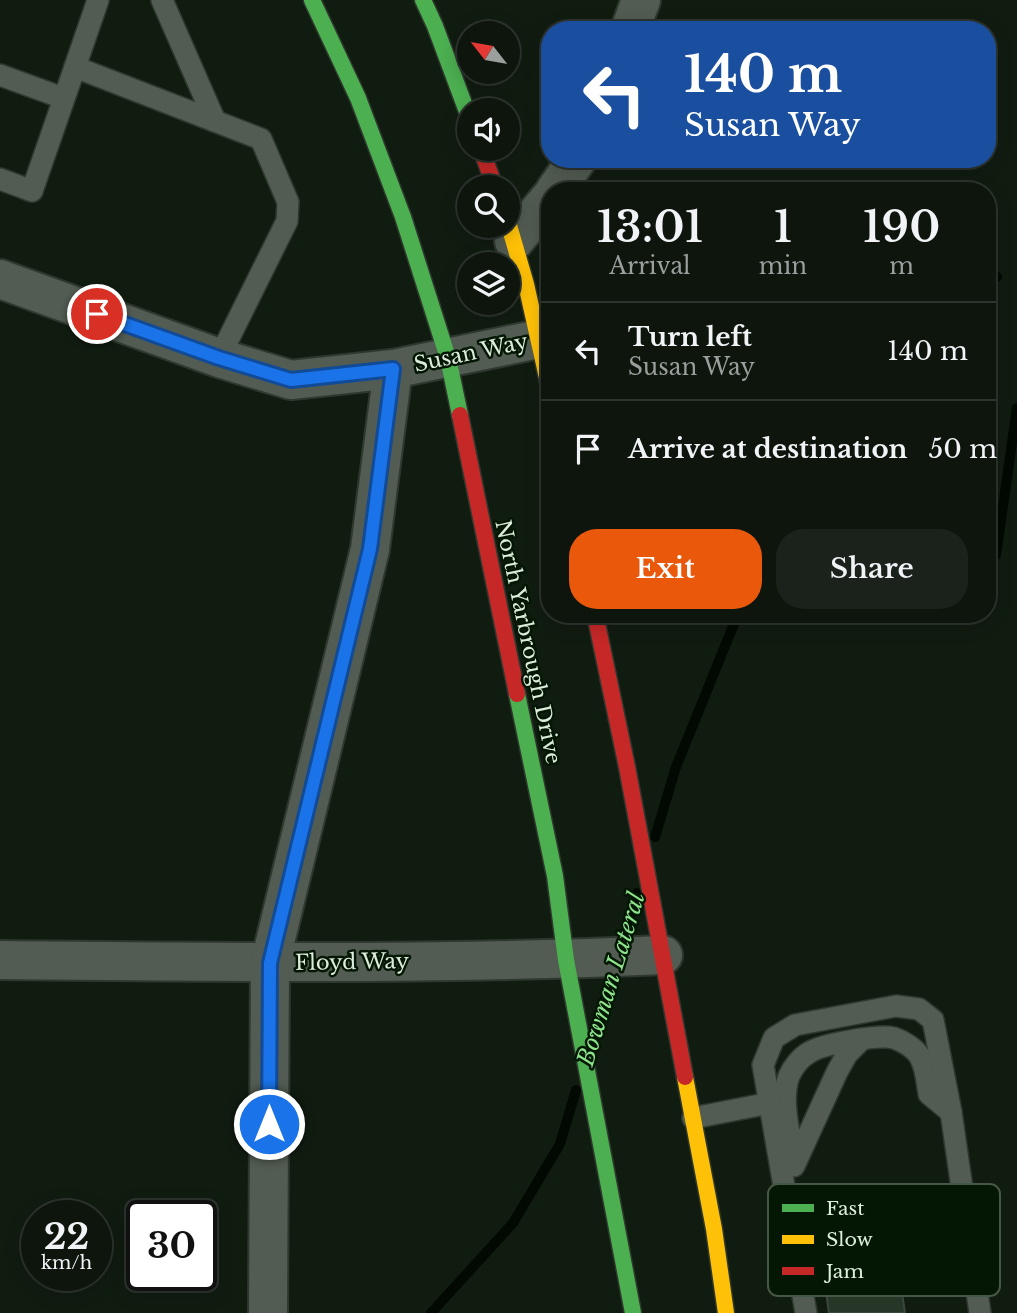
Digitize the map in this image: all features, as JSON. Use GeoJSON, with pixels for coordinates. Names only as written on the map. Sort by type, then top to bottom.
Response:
{"type":"FeatureCollection","features":[{"type":"Feature","properties":{"kind":"main road","name":"North Yarbrough Drive"},"geometry":{"type":"LineString","coordinates":[[312,0],[358,98],[402,217],[448,358],[555,876],[566,960],[633,1313]]}},
{"type":"Feature","properties":{"kind":"main road"},"geometry":{"type":"LineString","coordinates":[[423,0],[462,98]]}},
{"type":"Feature","properties":{"kind":"main road"},"geometry":{"type":"LineString","coordinates":[[513,238],[541,348]]}},
{"type":"Feature","properties":{"kind":"main road"},"geometry":{"type":"LineString","coordinates":[[597,623],[663,955],[714,1229],[726,1313]]}},
{"type":"Feature","properties":{"kind":"street"},"geometry":{"type":"LineString","coordinates":[[634,21],[641,0]]}},
{"type":"Feature","properties":{"kind":"street"},"geometry":{"type":"LineString","coordinates":[[520,223],[541,206]]}},
{"type":"Feature","properties":{"kind":"street","name":"Susan Way"},"geometry":{"type":"LineString","coordinates":[[0,279],[219,358],[291,380],[393,369],[539,339]]}},
{"type":"Feature","properties":{"kind":"street"},"geometry":{"type":"LineString","coordinates":[[268,1313],[270,963],[370,549],[393,369]]}},
{"type":"Feature","properties":{"kind":"street","name":"Floyd Way"},"geometry":{"type":"LineString","coordinates":[[0,960],[270,963],[566,960],[663,955]]}},
{"type":"Feature","properties":{"kind":"lane"},"geometry":{"type":"LineString","coordinates":[[0,179],[32,191],[98,0]]}},
{"type":"Feature","properties":{"kind":"lane"},"geometry":{"type":"LineString","coordinates":[[162,0],[215,121]]}},
{"type":"Feature","properties":{"kind":"lane"},"geometry":{"type":"LineString","coordinates":[[75,67],[261,139],[288,202],[286,221],[219,358]]}},
{"type":"Feature","properties":{"kind":"lane"},"geometry":{"type":"LineString","coordinates":[[0,75],[63,98]]}},
{"type":"Feature","properties":{"kind":"lane"},"geometry":{"type":"LineString","coordinates":[[783,1184],[763,1065],[774,1038],[794,1025],[896,1006],[919,1009],[933,1020],[961,1184]]}},
{"type":"Feature","properties":{"kind":"lane"},"geometry":{"type":"LineString","coordinates":[[797,1184],[786,1114],[786,1091],[797,1063],[818,1047],[879,1037],[894,1038],[920,1055],[929,1094],[951,1112]]}},
{"type":"Feature","properties":{"kind":"lane"},"geometry":{"type":"LineString","coordinates":[[794,1166],[837,1072],[861,1040]]}},
{"type":"Feature","properties":{"kind":"lane"},"geometry":{"type":"LineString","coordinates":[[693,1118],[769,1103]]}},
{"type":"Feature","properties":{"kind":"building"},"geometry":{"type":"Polygon","coordinates":[[[827,1296],[903,1296],[905,1313],[829,1313],[827,1296]]]}},
{"type":"Feature","properties":{"kind":"waterway"},"geometry":{"type":"LineString","coordinates":[[996,555],[1017,408]]}},
{"type":"Feature","properties":{"kind":"waterway","name":"Bowman Lateral"},"geometry":{"type":"LineString","coordinates":[[655,837],[676,767],[734,623]]}},
{"type":"Feature","properties":{"kind":"waterway","name":"Bowman Lateral"},"geometry":{"type":"LineString","coordinates":[[594,1035],[637,893]]}},
{"type":"Feature","properties":{"kind":"waterway","name":"Bowman Lateral"},"geometry":{"type":"LineString","coordinates":[[431,1313],[513,1223],[560,1144],[576,1090]]}},
{"type":"Feature","properties":{"kind":"traffic: fast"},"geometry":{"type":"LineString","coordinates":[[312,0],[358,98],[403,217],[448,358],[460,415]]}},
{"type":"Feature","properties":{"kind":"traffic: fast"},"geometry":{"type":"LineString","coordinates":[[423,0],[462,98]]}},
{"type":"Feature","properties":{"kind":"traffic: fast"},"geometry":{"type":"LineString","coordinates":[[517,694],[555,876],[566,960],[633,1313]]}},
{"type":"Feature","properties":{"kind":"traffic: slow"},"geometry":{"type":"LineString","coordinates":[[513,238],[541,351]]}},
{"type":"Feature","properties":{"kind":"traffic: slow"},"geometry":{"type":"LineString","coordinates":[[685,1077],[714,1229],[726,1313]]}},
{"type":"Feature","properties":{"kind":"traffic: jam"},"geometry":{"type":"LineString","coordinates":[[485,161],[491,175]]}},
{"type":"Feature","properties":{"kind":"traffic: jam"},"geometry":{"type":"LineString","coordinates":[[460,415],[517,694]]}},
{"type":"Feature","properties":{"kind":"traffic: jam"},"geometry":{"type":"LineString","coordinates":[[597,623],[627,767],[685,1077]]}},
{"type":"Feature","properties":{"kind":"route"},"geometry":{"type":"LineString","coordinates":[[97,314],[219,358],[291,380],[393,369],[370,549],[270,963],[269,1124]]}}]}
